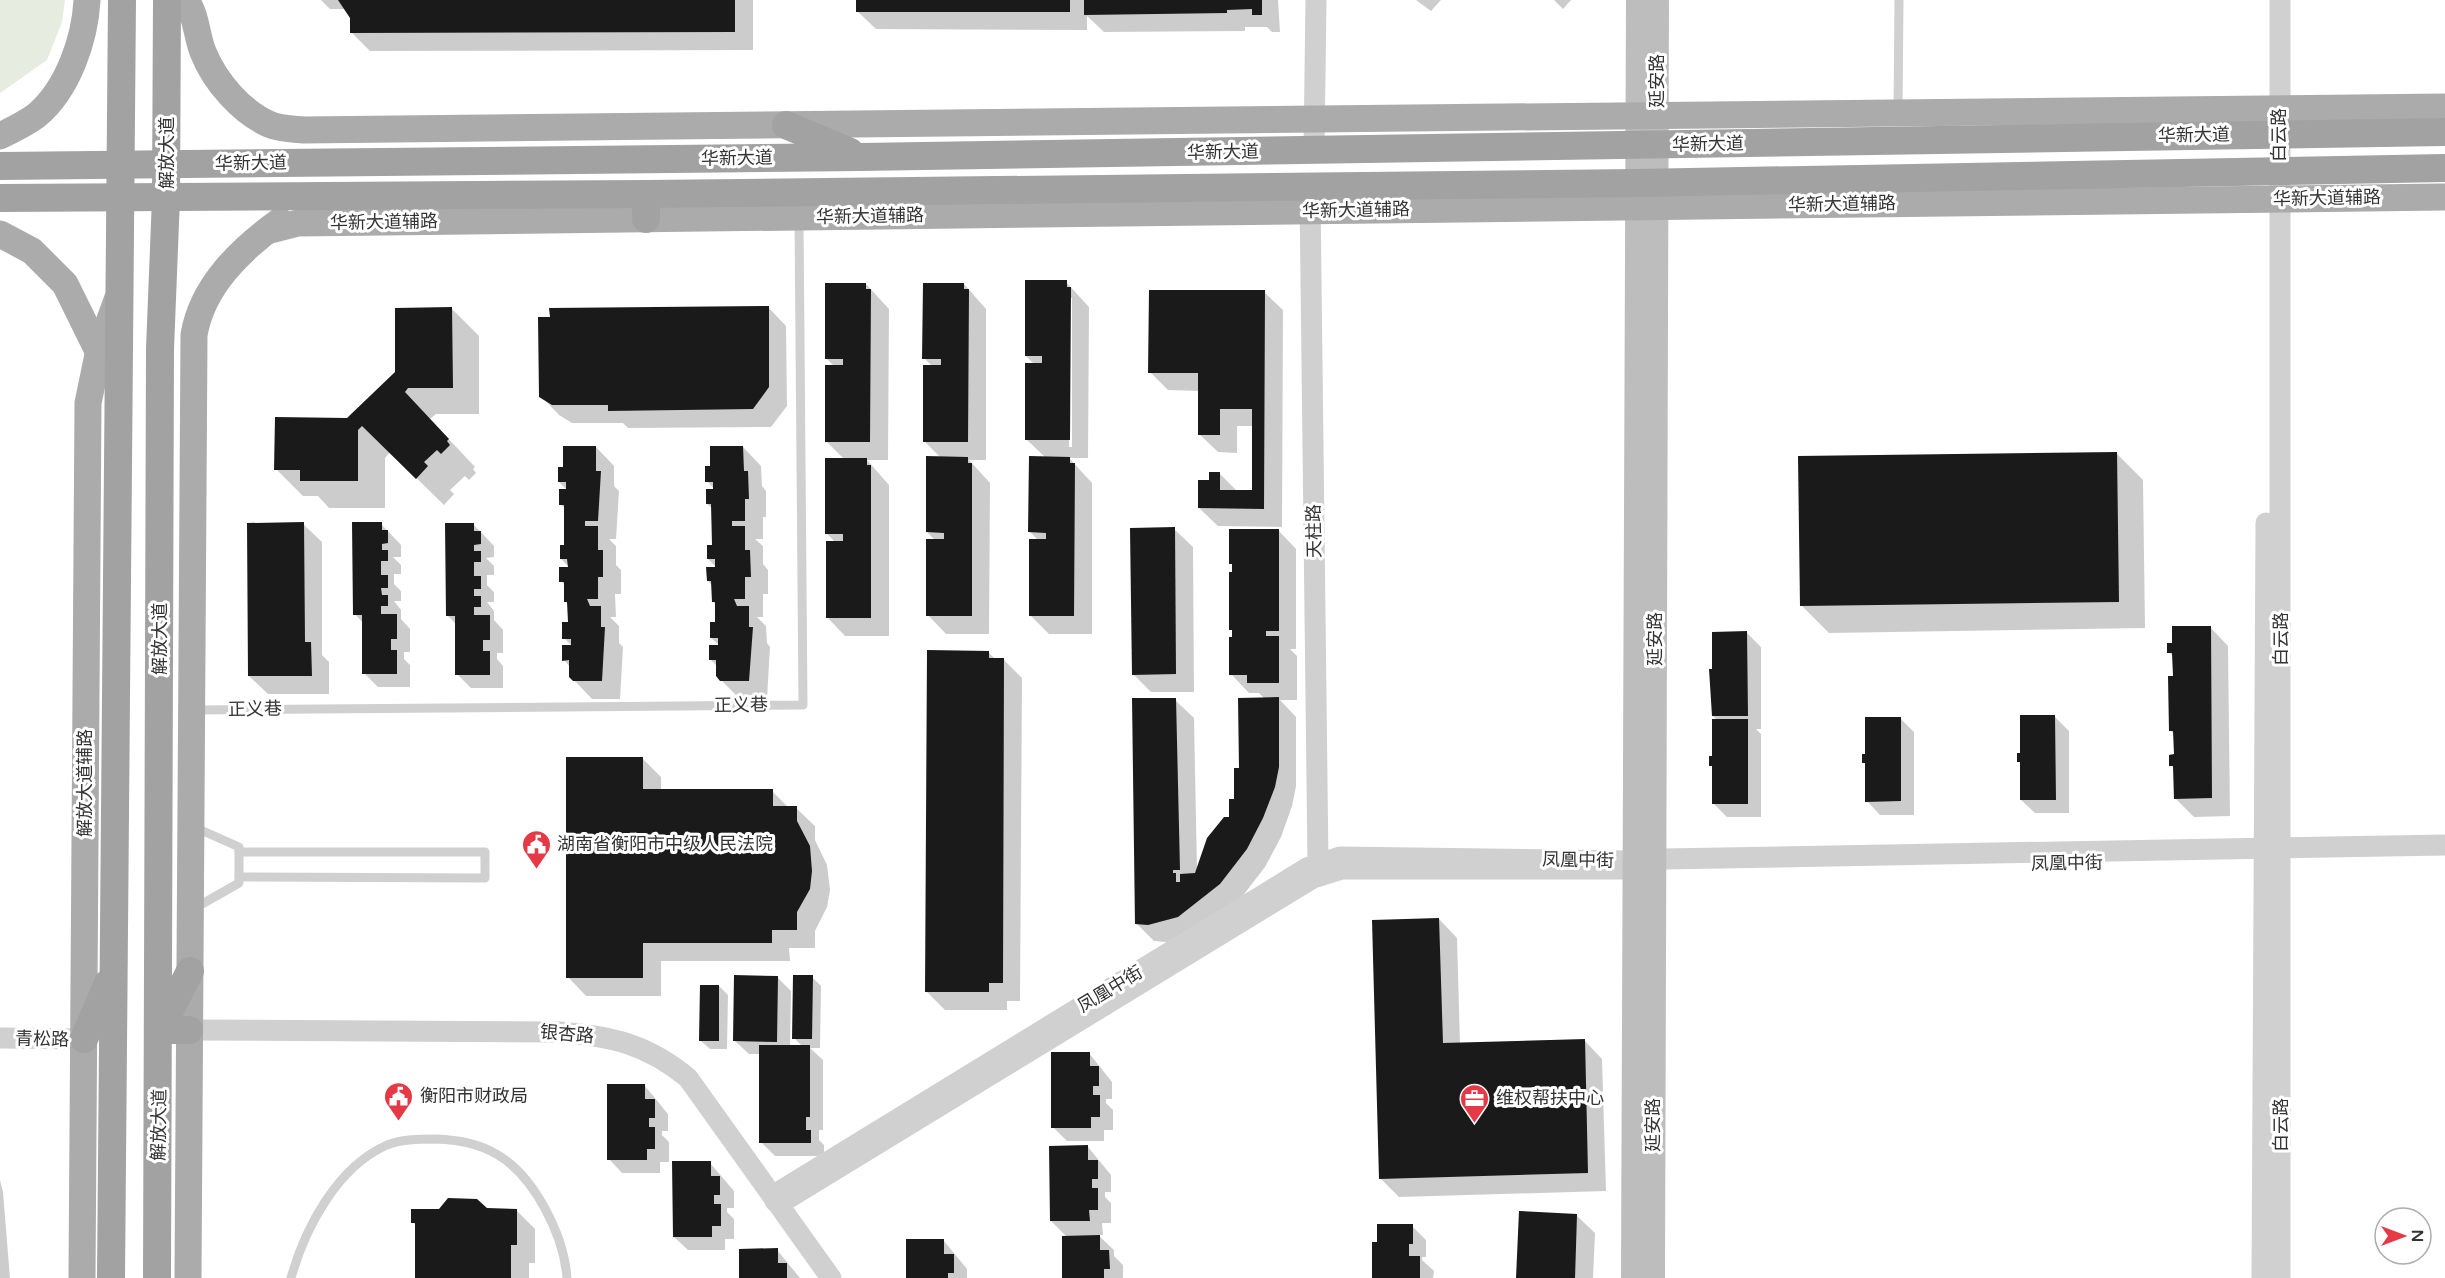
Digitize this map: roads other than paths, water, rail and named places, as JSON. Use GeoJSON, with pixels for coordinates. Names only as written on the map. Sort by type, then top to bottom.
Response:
{"type":"FeatureCollection","features":[{"type":"Feature","properties":{"kind":"highway"},"geometry":{"type":"LineString","coordinates":[[111,1278],[122,0]]}},
{"type":"Feature","properties":{"kind":"highway","name":"解放大道"},"geometry":{"type":"LineString","coordinates":[[157,1278],[160,1030],[160,349],[166,198],[167,0]]}},
{"type":"Feature","properties":{"kind":"highway","name":"华新大道"},"geometry":{"type":"LineString","coordinates":[[0,166],[1647,146],[2273,121],[2445,132]]}},
{"type":"Feature","properties":{"kind":"highway"},"geometry":{"type":"LineString","coordinates":[[786,125],[860,157]]}},
{"type":"Feature","properties":{"kind":"highway","name":"华新大道"},"geometry":{"type":"LineString","coordinates":[[0,198],[313,197],[646,207],[1647,195],[2273,170],[2445,168]]}},
{"type":"Feature","properties":{"kind":"highway"},"geometry":{"type":"LineString","coordinates":[[84,1039],[114,970]]}},
{"type":"Feature","properties":{"kind":"highway"},"geometry":{"type":"LineString","coordinates":[[189,1030],[160,1030],[190,970]]}},
{"type":"Feature","properties":{"kind":"main road"},"geometry":{"type":"LineString","coordinates":[[2,134],[38,114],[64,80],[82,39],[87,0]]}},
{"type":"Feature","properties":{"kind":"main road","name":"延安路"},"geometry":{"type":"LineString","coordinates":[[1633,1278],[1644,865],[1647,195],[1647,116],[1638,0]]}},
{"type":"Feature","properties":{"kind":"main road","name":"延安路"},"geometry":{"type":"LineString","coordinates":[[1647,116],[1657,0]]}},
{"type":"Feature","properties":{"kind":"main road"},"geometry":{"type":"LineString","coordinates":[[167,54],[192,5]]}},
{"type":"Feature","properties":{"kind":"main road"},"geometry":{"type":"LineString","coordinates":[[192,5],[203,53],[220,81],[245,111],[273,126],[303,130],[1898,113],[2273,121],[2445,107]]}},
{"type":"Feature","properties":{"kind":"main road","name":"华新大道辅路"},"geometry":{"type":"LineString","coordinates":[[1647,195],[2273,199],[2445,196]]}},
{"type":"Feature","properties":{"kind":"main road"},"geometry":{"type":"LineString","coordinates":[[188,1278],[194,335],[197,316],[212,288],[240,253],[313,197]]}},
{"type":"Feature","properties":{"kind":"main road","name":"华新大道辅路"},"geometry":{"type":"LineString","coordinates":[[267,231],[298,223],[646,207],[800,217],[1311,199]]}},
{"type":"Feature","properties":{"kind":"main road"},"geometry":{"type":"LineString","coordinates":[[0,234],[32,251],[65,284],[99,350],[118,408]]}},
{"type":"Feature","properties":{"kind":"main road","name":"解放大道辅路"},"geometry":{"type":"LineString","coordinates":[[82,1278],[88,403],[99,350],[119,293]]}},
{"type":"Feature","properties":{"kind":"main road","name":"延安路"},"geometry":{"type":"LineString","coordinates":[[1644,865],[1653,1278]]}},
{"type":"Feature","properties":{"kind":"street"},"geometry":{"type":"LineString","coordinates":[[1314,150],[1316,0]]}},
{"type":"Feature","properties":{"kind":"street","name":"白云路"},"geometry":{"type":"LineString","coordinates":[[2268,0],[2273,121],[2273,853],[2280,1278]]}},
{"type":"Feature","properties":{"kind":"street","name":"白云路"},"geometry":{"type":"LineString","coordinates":[[2273,121],[2280,0]]}},
{"type":"Feature","properties":{"kind":"street","name":"天柱路"},"geometry":{"type":"LineString","coordinates":[[1311,199],[1319,870]]}},
{"type":"Feature","properties":{"kind":"street","name":"凤凰中街"},"geometry":{"type":"LineString","coordinates":[[775,1201],[787,1199],[1319,870],[1628,869],[1644,865],[1663,867],[2273,853],[2445,845]]}},
{"type":"Feature","properties":{"kind":"street","name":"白云路"},"geometry":{"type":"LineString","coordinates":[[2262,1278],[2273,853]]}},
{"type":"Feature","properties":{"kind":"street","name":"凤凰中街"},"geometry":{"type":"LineString","coordinates":[[2273,853],[2445,859]]}},
{"type":"Feature","properties":{"kind":"street","name":"银杏路"},"geometry":{"type":"LineString","coordinates":[[189,1030],[558,1032],[592,1035],[634,1046],[664,1058],[688,1078],[831,1278]]}},
{"type":"Feature","properties":{"kind":"street","name":"青松路"},"geometry":{"type":"LineString","coordinates":[[0,1038],[84,1039]]}},
{"type":"Feature","properties":{"kind":"lane"},"geometry":{"type":"LineString","coordinates":[[1898,113],[1899,0]]}},
{"type":"Feature","properties":{"kind":"lane","name":"正义巷"},"geometry":{"type":"LineString","coordinates":[[192,710],[803,705],[800,217]]}},
{"type":"Feature","properties":{"kind":"lane"},"geometry":{"type":"LineString","coordinates":[[190,825],[239,847],[239,883],[190,911]]}},
{"type":"Feature","properties":{"kind":"lane"},"geometry":{"type":"LineString","coordinates":[[239,852],[485,852],[485,878],[239,877]]}},
{"type":"Feature","properties":{"kind":"lane"},"geometry":{"type":"LineString","coordinates":[[291,1278],[295,1262],[327,1197],[354,1166],[388,1145],[419,1138],[465,1141],[499,1155],[519,1174],[549,1215],[566,1259],[567,1278]]}},
{"type":"Feature","properties":{"kind":"place","name":"湖南省衡阳市中级人民法院"},"geometry":{"type":"Point","coordinates":[536,870]}},
{"type":"Feature","properties":{"kind":"place","name":"衡阳市财政局"},"geometry":{"type":"Point","coordinates":[399,1122]}},
{"type":"Feature","properties":{"kind":"place","name":"维权帮扶中心"},"geometry":{"type":"Point","coordinates":[1475,1124]}}]}
